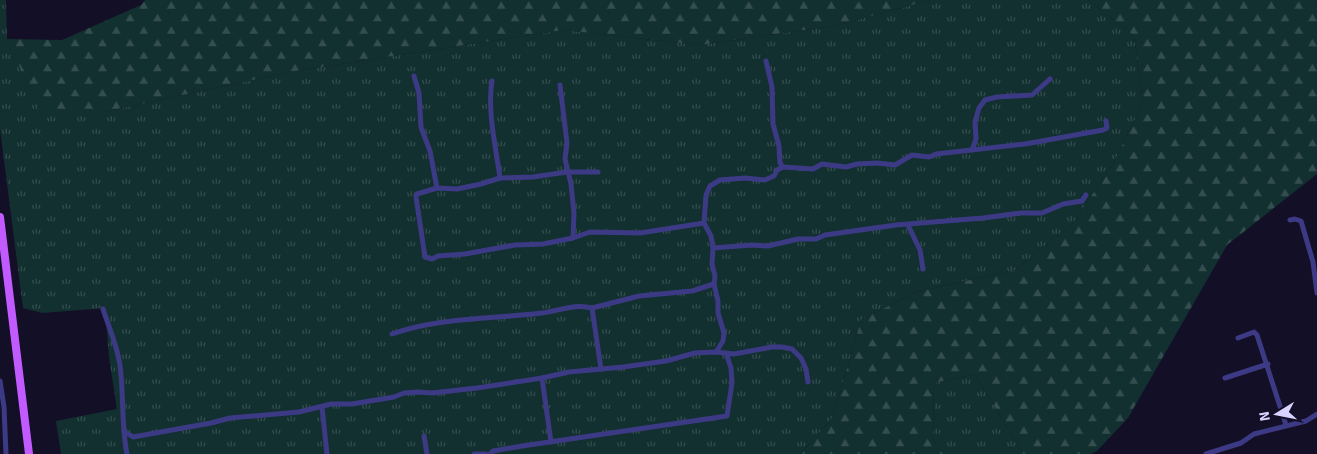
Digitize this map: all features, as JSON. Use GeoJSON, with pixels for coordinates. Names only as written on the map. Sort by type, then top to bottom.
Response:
{"type":"FeatureCollection","features":[{"type":"Feature","properties":{"kind":"main road"},"geometry":{"type":"LineString","coordinates":[[0,217],[29,454]]}},
{"type":"Feature","properties":{"kind":"street"},"geometry":{"type":"LineString","coordinates":[[766,61],[772,87],[773,124],[782,167]]}},
{"type":"Feature","properties":{"kind":"street"},"geometry":{"type":"LineString","coordinates":[[414,76],[419,93],[421,127],[430,150],[437,188]]}},
{"type":"Feature","properties":{"kind":"street"},"geometry":{"type":"LineString","coordinates":[[972,150],[976,139],[975,122],[979,108],[985,100],[997,97],[1032,95],[1050,80]]}},
{"type":"Feature","properties":{"kind":"street"},"geometry":{"type":"LineString","coordinates":[[492,81],[490,92],[492,121],[500,178]]}},
{"type":"Feature","properties":{"kind":"street"},"geometry":{"type":"LineString","coordinates":[[560,85],[566,128],[565,159],[571,184],[574,213],[573,238]]}},
{"type":"Feature","properties":{"kind":"street"},"geometry":{"type":"LineString","coordinates":[[716,352],[723,341],[724,333],[718,313],[718,301],[714,284],[713,248],[704,223],[706,195],[710,186],[720,180],[733,178],[766,180],[774,176],[777,170],[782,167],[813,169],[822,164],[846,167],[877,163],[895,165],[912,155],[929,158],[936,154],[1025,144],[1103,130],[1107,128],[1106,121]]}},
{"type":"Feature","properties":{"kind":"street"},"geometry":{"type":"LineString","coordinates":[[598,172],[567,172],[533,177],[500,178],[457,189],[437,188],[417,194],[425,257],[432,259],[515,245],[543,244],[573,238],[590,232],[640,233],[704,223]]}},
{"type":"Feature","properties":{"kind":"street"},"geometry":{"type":"LineString","coordinates":[[713,248],[752,245],[768,246],[789,240],[816,239],[825,235],[866,228],[1042,213],[1063,204],[1082,201],[1086,196]]}},
{"type":"Feature","properties":{"kind":"street"},"geometry":{"type":"LineString","coordinates":[[1290,220],[1301,221],[1313,262],[1317,292]]}},
{"type":"Feature","properties":{"kind":"street"},"geometry":{"type":"LineString","coordinates":[[908,225],[920,250],[923,269]]}},
{"type":"Feature","properties":{"kind":"street"},"geometry":{"type":"LineString","coordinates":[[392,334],[438,323],[544,313],[570,307],[592,308],[639,296],[692,291],[714,284]]}},
{"type":"Feature","properties":{"kind":"street"},"geometry":{"type":"LineString","coordinates":[[0,287],[9,286]]}},
{"type":"Feature","properties":{"kind":"street"},"geometry":{"type":"LineString","coordinates":[[592,308],[601,369]]}},
{"type":"Feature","properties":{"kind":"street"},"geometry":{"type":"LineString","coordinates":[[103,309],[116,343],[120,365],[127,454]]}},
{"type":"Feature","properties":{"kind":"street"},"geometry":{"type":"LineString","coordinates":[[1238,338],[1254,332],[1257,334],[1286,425]]}},
{"type":"Feature","properties":{"kind":"street"},"geometry":{"type":"LineString","coordinates":[[124,431],[133,436],[230,418],[299,412],[332,404],[352,404],[378,400],[404,393],[432,393],[542,378],[569,372],[623,368],[666,361],[695,353],[716,352],[734,354],[772,347],[792,349],[801,358],[806,369],[808,382]]}},
{"type":"Feature","properties":{"kind":"street"},"geometry":{"type":"LineString","coordinates":[[490,454],[493,451],[727,416],[732,383],[731,368],[726,353]]}},
{"type":"Feature","properties":{"kind":"street"},"geometry":{"type":"LineString","coordinates":[[1225,378],[1268,364]]}},
{"type":"Feature","properties":{"kind":"street"},"geometry":{"type":"LineString","coordinates":[[542,378],[551,442]]}},
{"type":"Feature","properties":{"kind":"street"},"geometry":{"type":"LineString","coordinates":[[0,381],[4,407],[6,454]]}},
{"type":"Feature","properties":{"kind":"street"},"geometry":{"type":"LineString","coordinates":[[322,407],[327,454]]}},
{"type":"Feature","properties":{"kind":"street"},"geometry":{"type":"LineString","coordinates":[[1206,454],[1240,442],[1254,434],[1306,421],[1317,414]]}},
{"type":"Feature","properties":{"kind":"street"},"geometry":{"type":"LineString","coordinates":[[424,436],[427,454]]}},
{"type":"Feature","properties":{"kind":"street"},"geometry":{"type":"LineString","coordinates":[[474,454],[486,454]]}},
{"type":"Feature","properties":{"kind":"green space"},"geometry":{"type":"Polygon","coordinates":[[[0,0],[6,0],[7,39],[103,112],[295,71],[563,30],[700,45],[839,25],[930,0],[1088,0],[1134,36],[1143,103],[1113,164],[1073,223],[1015,270],[916,292],[861,320],[833,417],[800,454],[61,454],[56,421],[117,409],[109,357],[105,308],[42,313],[23,308],[0,129],[0,0]]]}},
{"type":"Feature","properties":{"kind":"green space"},"geometry":{"type":"Polygon","coordinates":[[[145,0],[930,0],[839,25],[700,45],[563,30],[295,71],[103,112],[39,110],[7,39],[62,40],[141,5],[145,0]]]}},
{"type":"Feature","properties":{"kind":"green space"},"geometry":{"type":"Polygon","coordinates":[[[1088,0],[1317,0],[1317,174],[1227,245],[1128,418],[1097,451],[1091,454],[1023,454],[975,374],[934,383],[933,440],[944,454],[800,454],[833,417],[861,320],[916,292],[1015,270],[1073,223],[1113,164],[1143,103],[1134,36],[1088,0]]]}},
{"type":"Feature","properties":{"kind":"green space"},"geometry":{"type":"Polygon","coordinates":[[[975,374],[1023,454],[944,454],[933,440],[934,383],[975,374]]]}}]}
